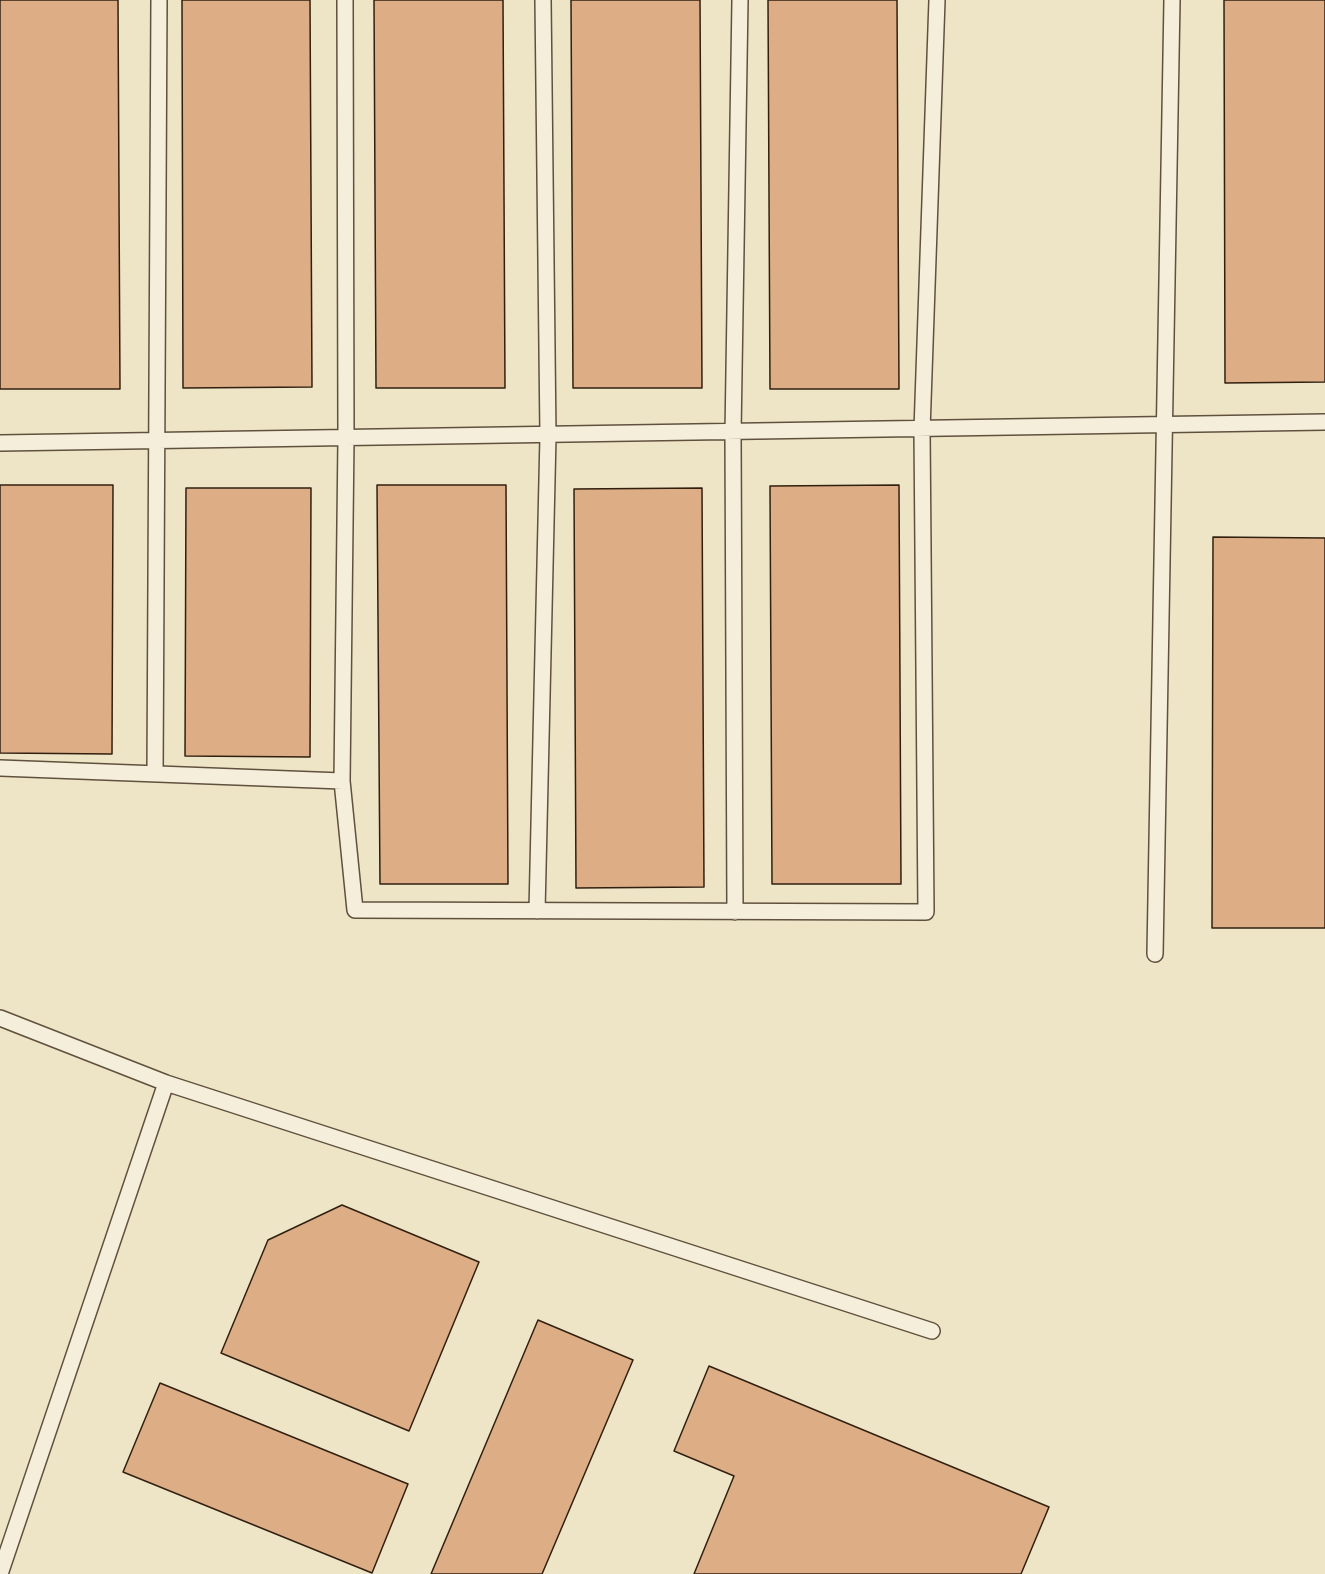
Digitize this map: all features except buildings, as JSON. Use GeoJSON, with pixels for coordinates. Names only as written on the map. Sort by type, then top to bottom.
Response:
{"type":"FeatureCollection","features":[{"type":"Feature","properties":{"kind":"lane"},"geometry":{"type":"LineString","coordinates":[[155,774],[159,0]]}},
{"type":"Feature","properties":{"kind":"lane"},"geometry":{"type":"LineString","coordinates":[[345,0],[346,438],[342,781],[355,910],[735,912],[926,912],[922,430],[937,0]]}},
{"type":"Feature","properties":{"kind":"lane"},"geometry":{"type":"LineString","coordinates":[[537,911],[548,435],[543,0]]}},
{"type":"Feature","properties":{"kind":"lane"},"geometry":{"type":"LineString","coordinates":[[735,912],[733,433],[740,0]]}},
{"type":"Feature","properties":{"kind":"lane"},"geometry":{"type":"LineString","coordinates":[[1155,954],[1172,0]]}},
{"type":"Feature","properties":{"kind":"lane"},"geometry":{"type":"LineString","coordinates":[[0,443],[1325,422]]}},
{"type":"Feature","properties":{"kind":"lane"},"geometry":{"type":"LineString","coordinates":[[0,768],[342,781]]}},
{"type":"Feature","properties":{"kind":"lane"},"geometry":{"type":"LineString","coordinates":[[0,1018],[166,1083],[932,1331]]}},
{"type":"Feature","properties":{"kind":"lane"},"geometry":{"type":"LineString","coordinates":[[0,1574],[166,1083]]}}]}
